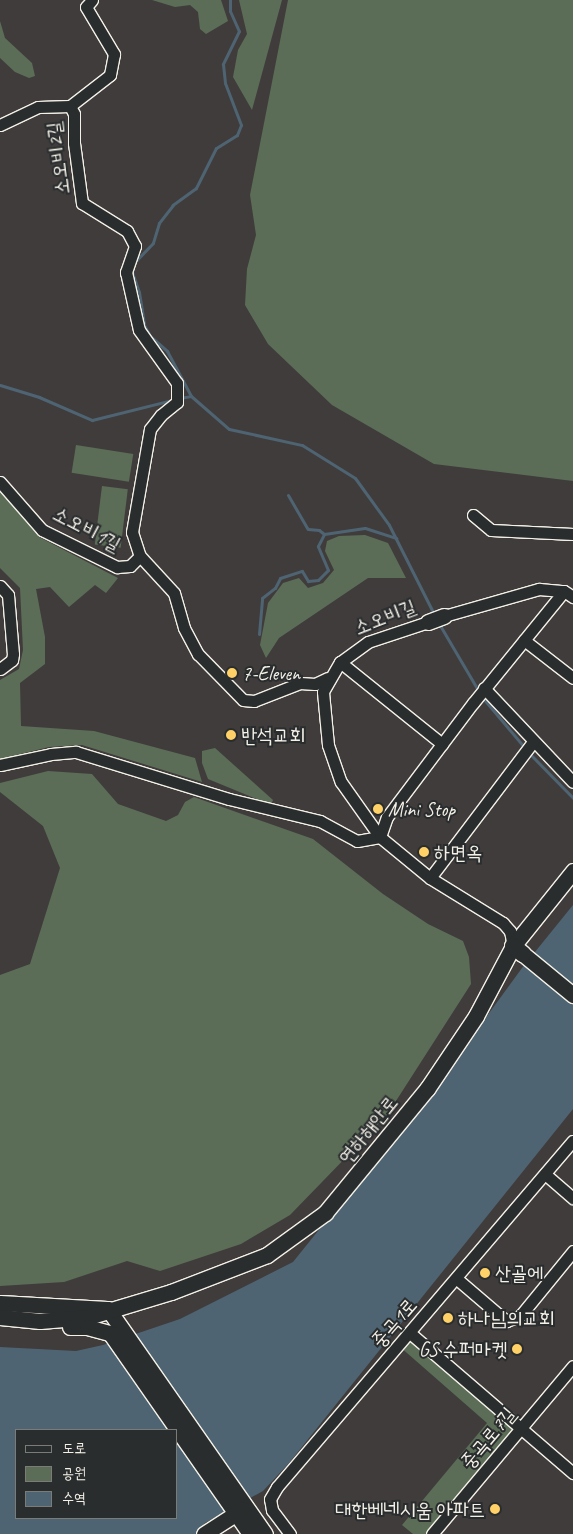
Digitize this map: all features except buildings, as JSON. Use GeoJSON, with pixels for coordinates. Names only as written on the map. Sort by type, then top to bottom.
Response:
{"type":"FeatureCollection","features":[{"type":"Feature","properties":{"kind":"street","name":"소오비2길"},"geometry":{"type":"LineString","coordinates":[[92,0],[86,7],[114,54],[110,75],[70,106],[74,114],[74,143],[82,203],[127,231],[135,246],[126,272],[139,330],[177,383],[177,402],[161,415],[150,429],[132,532],[140,556]]}},
{"type":"Feature","properties":{"kind":"street"},"geometry":{"type":"LineString","coordinates":[[0,125],[38,107],[70,106]]}},
{"type":"Feature","properties":{"kind":"street","name":"소오비1길"},"geometry":{"type":"LineString","coordinates":[[0,482],[42,530],[117,567],[130,566],[140,556],[174,593],[184,628],[198,654],[243,700],[254,701],[300,683],[315,684],[328,678]]}},
{"type":"Feature","properties":{"kind":"street"},"geometry":{"type":"LineString","coordinates":[[473,516],[490,530],[573,534]]}},
{"type":"Feature","properties":{"kind":"street"},"geometry":{"type":"LineString","coordinates":[[0,586],[8,594],[12,654],[12,660],[0,669]]}},
{"type":"Feature","properties":{"kind":"street","name":"소오비길"},"geometry":{"type":"LineString","coordinates":[[518,950],[510,931],[503,923],[430,878],[380,836],[341,782],[328,745],[322,712],[323,692],[328,678],[340,662],[368,642],[514,594],[539,589],[568,594]]}},
{"type":"Feature","properties":{"kind":"street"},"geometry":{"type":"LineString","coordinates":[[0,765],[50,754],[76,752],[133,767],[229,799],[320,821],[356,841],[380,836],[387,817],[484,688],[524,640],[568,594]]}},
{"type":"Feature","properties":{"kind":"street"},"geometry":{"type":"LineString","coordinates":[[524,640],[573,678]]}},
{"type":"Feature","properties":{"kind":"street"},"geometry":{"type":"LineString","coordinates":[[340,662],[442,744]]}},
{"type":"Feature","properties":{"kind":"street"},"geometry":{"type":"LineString","coordinates":[[484,688],[533,742],[573,782]]}},
{"type":"Feature","properties":{"kind":"street"},"geometry":{"type":"LineString","coordinates":[[430,878],[533,742]]}},
{"type":"Feature","properties":{"kind":"street","name":"연하해안로"},"geometry":{"type":"LineString","coordinates":[[0,1316],[40,1321],[88,1317],[108,1309],[171,1292],[268,1254],[325,1213],[427,1089],[518,950],[573,871]]}},
{"type":"Feature","properties":{"kind":"street"},"geometry":{"type":"LineString","coordinates":[[518,950],[573,996]]}},
{"type":"Feature","properties":{"kind":"street","name":"중곡1로"},"geometry":{"type":"LineString","coordinates":[[290,1534],[272,1510],[270,1500],[277,1488],[573,1141]]}},
{"type":"Feature","properties":{"kind":"street"},"geometry":{"type":"LineString","coordinates":[[546,1174],[573,1198]]}},
{"type":"Feature","properties":{"kind":"street"},"geometry":{"type":"LineString","coordinates":[[457,1279],[506,1320],[520,1316],[573,1252]]}},
{"type":"Feature","properties":{"kind":"street","name":"연하해안로"},"geometry":{"type":"LineString","coordinates":[[0,1303],[108,1309]]}},
{"type":"Feature","properties":{"kind":"street"},"geometry":{"type":"LineString","coordinates":[[108,1309],[240,1510],[247,1529],[265,1534]]}},
{"type":"Feature","properties":{"kind":"street"},"geometry":{"type":"LineString","coordinates":[[40,1321],[64,1327],[108,1331],[240,1510]]}},
{"type":"Feature","properties":{"kind":"street"},"geometry":{"type":"LineString","coordinates":[[410,1333],[521,1429],[571,1467]]}},
{"type":"Feature","properties":{"kind":"street","name":"중곡로7길"},"geometry":{"type":"LineString","coordinates":[[432,1534],[573,1366]]}},
{"type":"Feature","properties":{"kind":"street"},"geometry":{"type":"LineString","coordinates":[[204,1534],[240,1510]]}},
{"type":"Feature","properties":{"kind":"green space"},"geometry":{"type":"Polygon","coordinates":[[[152,0],[221,0],[228,21],[206,34],[200,29],[198,12],[190,5],[175,7],[152,0]]]}},
{"type":"Feature","properties":{"kind":"green space"},"geometry":{"type":"Polygon","coordinates":[[[239,0],[282,0],[252,110],[233,77],[238,50],[247,34],[239,0]]]}},
{"type":"Feature","properties":{"kind":"green space"},"geometry":{"type":"Polygon","coordinates":[[[288,0],[573,0],[573,481],[434,464],[332,405],[268,344],[245,305],[247,269],[256,235],[250,195],[288,0]]]}},
{"type":"Feature","properties":{"kind":"green space"},"geometry":{"type":"Polygon","coordinates":[[[0,21],[5,38],[32,63],[35,76],[29,78],[15,72],[0,58],[0,21]]]}},
{"type":"Feature","properties":{"kind":"green space"},"geometry":{"type":"Polygon","coordinates":[[[76,445],[133,454],[129,482],[72,473],[76,445]]]}},
{"type":"Feature","properties":{"kind":"green space"},"geometry":{"type":"Polygon","coordinates":[[[102,486],[128,489],[121,548],[95,545],[102,486]]]}},
{"type":"Feature","properties":{"kind":"green space"},"geometry":{"type":"Polygon","coordinates":[[[0,490],[39,537],[118,578],[106,593],[95,585],[69,607],[50,587],[36,589],[45,637],[45,664],[20,683],[21,726],[94,731],[195,758],[202,782],[82,745],[49,747],[0,759],[0,680],[19,669],[23,650],[20,588],[0,568],[0,490]]]}},
{"type":"Feature","properties":{"kind":"green space"},"geometry":{"type":"Polygon","coordinates":[[[365,535],[388,543],[406,578],[368,578],[279,638],[266,658],[260,645],[268,603],[283,583],[299,578],[308,588],[323,583],[334,570],[325,551],[327,541],[339,536],[365,535]]]}},
{"type":"Feature","properties":{"kind":"green space"},"geometry":{"type":"Polygon","coordinates":[[[215,748],[273,800],[271,805],[208,779],[202,763],[202,751],[215,748]]]}},
{"type":"Feature","properties":{"kind":"green space"},"geometry":{"type":"Polygon","coordinates":[[[48,771],[92,774],[118,804],[166,821],[178,815],[185,802],[194,797],[313,839],[383,894],[428,924],[463,941],[469,957],[471,984],[387,1115],[290,1215],[241,1244],[160,1271],[127,1261],[64,1282],[0,1286],[0,975],[30,964],[60,868],[43,826],[0,792],[0,783],[48,771]]]}},
{"type":"Feature","properties":{"kind":"green space"},"geometry":{"type":"Polygon","coordinates":[[[410,1333],[521,1429],[432,1534],[413,1534],[402,1525],[487,1423],[399,1346],[410,1333]]]}},
{"type":"Feature","properties":{"kind":"water"},"geometry":{"type":"Polygon","coordinates":[[[573,905],[573,1109],[289,1463],[263,1491],[205,1523],[199,1534],[0,1534],[0,1347],[76,1351],[103,1345],[180,1319],[293,1262],[449,1068],[522,968],[573,905]]]}},
{"type":"Feature","properties":{"kind":"waterway"},"geometry":{"type":"LineString","coordinates":[[230,0],[230,11],[239,31],[223,64],[225,83],[241,125],[237,135],[216,148],[196,188],[173,205],[159,223],[153,243],[134,263],[132,272],[139,292],[144,325],[150,336],[167,351],[191,396],[229,429],[302,445],[355,478],[389,525],[434,614]]}},
{"type":"Feature","properties":{"kind":"waterway"},"geometry":{"type":"LineString","coordinates":[[0,385],[39,397],[92,420],[172,400]]}},
{"type":"Feature","properties":{"kind":"waterway"},"geometry":{"type":"LineString","coordinates":[[179,398],[191,396]]}},
{"type":"Feature","properties":{"kind":"waterway"},"geometry":{"type":"LineString","coordinates":[[288,495],[308,529],[319,530],[324,534]]}},
{"type":"Feature","properties":{"kind":"waterway"},"geometry":{"type":"LineString","coordinates":[[259,634],[262,598],[275,588],[280,578],[302,571],[308,581],[318,580],[328,570],[318,546],[324,534],[365,528],[396,538]]}},
{"type":"Feature","properties":{"kind":"waterway"},"geometry":{"type":"LineString","coordinates":[[438,622],[479,692]]}},
{"type":"Feature","properties":{"kind":"waterway"},"geometry":{"type":"LineString","coordinates":[[482,697],[525,748]]}},
{"type":"Feature","properties":{"kind":"waterway"},"geometry":{"type":"LineString","coordinates":[[529,753],[573,798]]}},
{"type":"Feature","properties":{"kind":"place","name":"7-Eleven"},"geometry":{"type":"Point","coordinates":[232,673]}},
{"type":"Feature","properties":{"kind":"place","name":"반석교회"},"geometry":{"type":"Point","coordinates":[231,735]}},
{"type":"Feature","properties":{"kind":"place","name":"Mini Stop"},"geometry":{"type":"Point","coordinates":[378,809]}},
{"type":"Feature","properties":{"kind":"place","name":"하면옥"},"geometry":{"type":"Point","coordinates":[424,852]}},
{"type":"Feature","properties":{"kind":"place","name":"산골에"},"geometry":{"type":"Point","coordinates":[485,1273]}},
{"type":"Feature","properties":{"kind":"place","name":"하나님의교회"},"geometry":{"type":"Point","coordinates":[448,1318]}},
{"type":"Feature","properties":{"kind":"place","name":"GS 수퍼마켓"},"geometry":{"type":"Point","coordinates":[517,1349]}},
{"type":"Feature","properties":{"kind":"place","name":"대한베네시움 아파트"},"geometry":{"type":"Point","coordinates":[495,1509]}}]}
